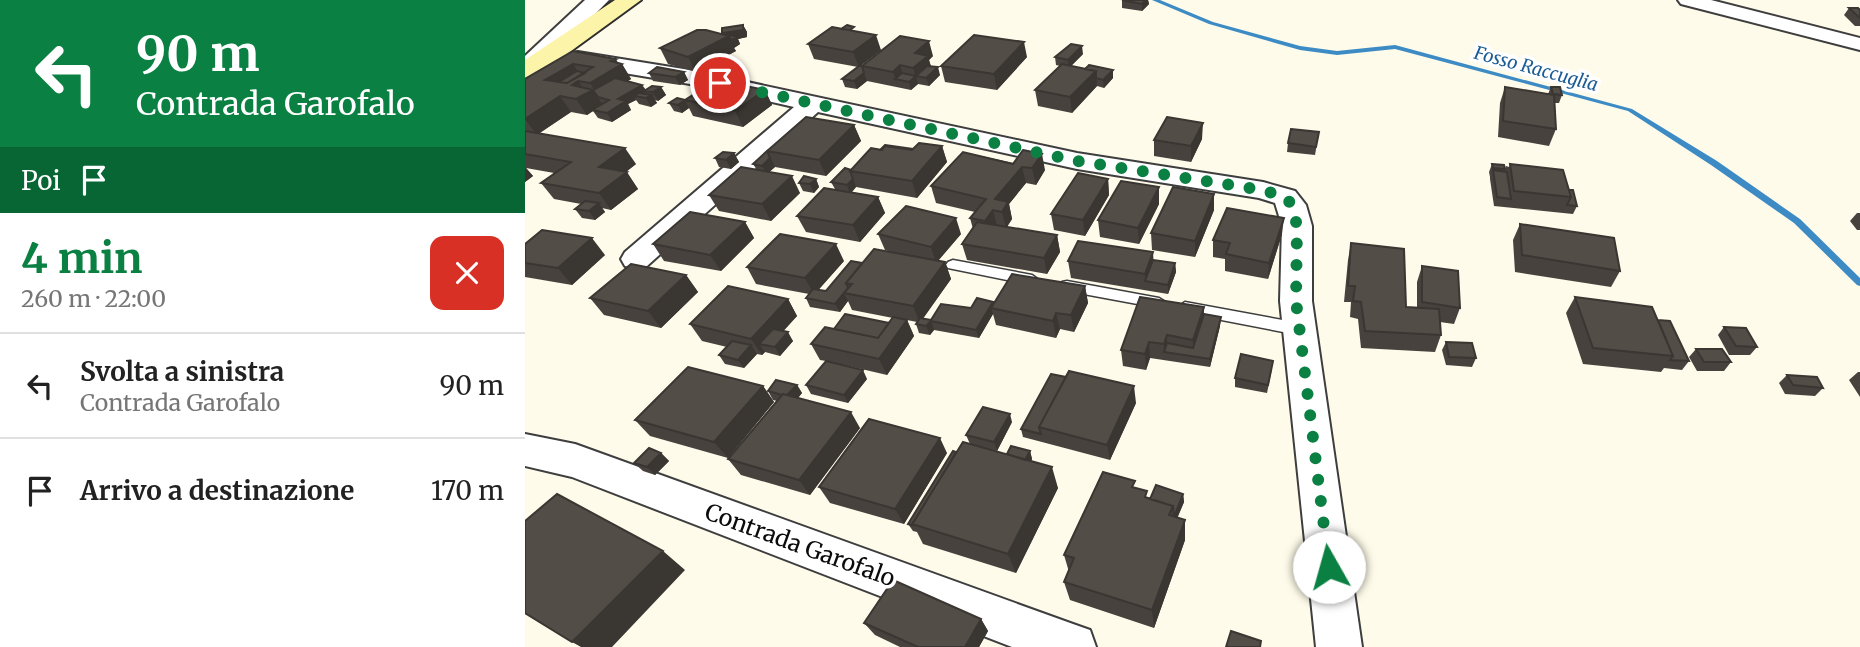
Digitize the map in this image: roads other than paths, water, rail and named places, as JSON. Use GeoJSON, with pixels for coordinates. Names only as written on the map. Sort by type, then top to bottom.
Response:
{"type":"FeatureCollection","features":[{"type":"Feature","properties":{"kind":"main road"},"geometry":{"type":"LineString","coordinates":[[525,71],[627,1]]}},
{"type":"Feature","properties":{"kind":"street"},"geometry":{"type":"LineString","coordinates":[[525,71],[598,0]]}},
{"type":"Feature","properties":{"kind":"street"},"geometry":{"type":"LineString","coordinates":[[1688,0],[1860,44]]}},
{"type":"Feature","properties":{"kind":"street"},"geometry":{"type":"LineString","coordinates":[[551,54],[697,78],[1077,161],[1263,190],[1285,197],[1292,205],[1297,226],[1296,301],[1339,647]]}},
{"type":"Feature","properties":{"kind":"street"},"geometry":{"type":"LineString","coordinates":[[636,259],[813,103]]}},
{"type":"Feature","properties":{"kind":"street","name":"Contrada Garofalo"},"geometry":{"type":"LineString","coordinates":[[525,450],[575,461],[1073,647]]}},
{"type":"Feature","properties":{"kind":"lane"},"geometry":{"type":"LineString","coordinates":[[953,265],[1299,329]]}},
{"type":"Feature","properties":{"kind":"waterway","name":"Fosso Raccuglia"},"geometry":{"type":"LineString","coordinates":[[1155,0],[1211,23],[1300,48],[1337,53],[1395,47],[1630,110],[1714,163],[1797,221],[1860,283]]}}]}
